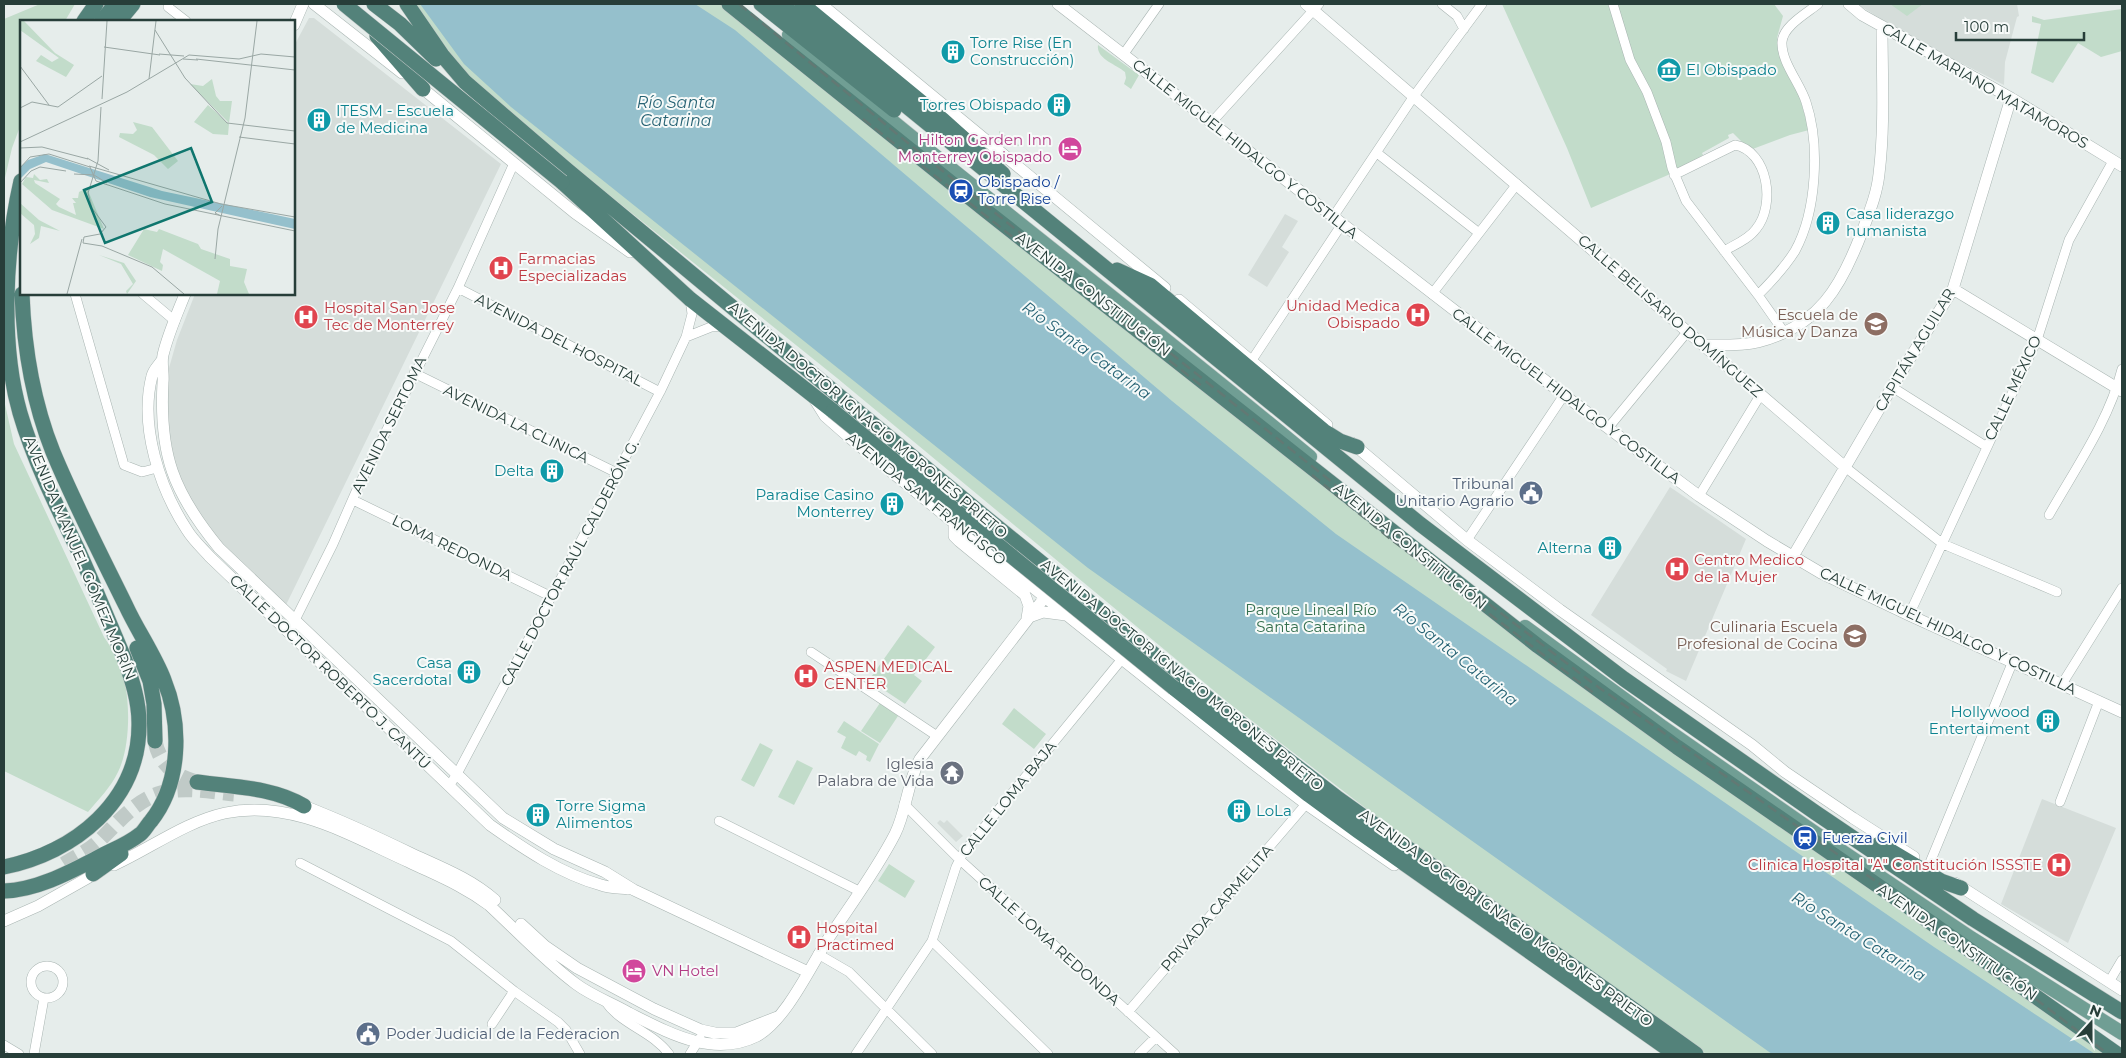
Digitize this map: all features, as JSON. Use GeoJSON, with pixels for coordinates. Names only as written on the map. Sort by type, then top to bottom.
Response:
{"type":"FeatureCollection","features":[{"type":"Feature","properties":{"kind":"highway"},"geometry":{"type":"LineString","coordinates":[[85,20],[96,4]]}},
{"type":"Feature","properties":{"kind":"highway"},"geometry":{"type":"LineString","coordinates":[[103,20],[116,4]]}},
{"type":"Feature","properties":{"kind":"highway"},"geometry":{"type":"LineString","coordinates":[[120,20],[133,4]]}},
{"type":"Feature","properties":{"kind":"highway"},"geometry":{"type":"LineString","coordinates":[[344,4],[562,182]]}},
{"type":"Feature","properties":{"kind":"highway"},"geometry":{"type":"LineString","coordinates":[[374,4],[400,24],[449,71],[465,82]]}},
{"type":"Feature","properties":{"kind":"highway","name":"AVENIDA DOCTOR IGNACIO MORONES PRIETO"},"geometry":{"type":"LineString","coordinates":[[407,4],[442,55],[465,82],[560,164],[962,498],[1210,699],[1336,797],[1696,1054]]}},
{"type":"Feature","properties":{"kind":"highway","name":"AVENIDA CONSTITUCIÓN"},"geometry":{"type":"LineString","coordinates":[[729,4],[977,204],[1538,646],[1677,747],[1904,903],[2117,1054]]}},
{"type":"Feature","properties":{"kind":"highway"},"geometry":{"type":"LineString","coordinates":[[762,4],[962,162],[979,174],[998,182]]}},
{"type":"Feature","properties":{"kind":"highway","name":"AVENIDA CONSTITUCIÓN"},"geometry":{"type":"LineString","coordinates":[[781,4],[1420,524],[1624,679],[1816,813],[1973,919],[2122,1012]]}},
{"type":"Feature","properties":{"kind":"highway"},"geometry":{"type":"LineString","coordinates":[[802,4],[943,120],[1041,208],[1057,230]]}},
{"type":"Feature","properties":{"kind":"highway"},"geometry":{"type":"LineString","coordinates":[[366,24],[423,89]]}},
{"type":"Feature","properties":{"kind":"highway","name":"AVENIDA DOCTOR IGNACIO MORONES PRIETO"},"geometry":{"type":"LineString","coordinates":[[562,182],[660,253],[688,270]]}},
{"type":"Feature","properties":{"kind":"highway","name":"AVENIDA DOCTOR IGNACIO MORONES PRIETO"},"geometry":{"type":"LineString","coordinates":[[562,182],[722,326],[833,411],[1309,795],[1675,1054]]}},
{"type":"Feature","properties":{"kind":"highway","name":"AVENIDA MANUEL GÓMEZ MORÍN"},"geometry":{"type":"LineString","coordinates":[[4,867],[45,856],[69,843],[88,829],[125,785],[134,756],[139,725],[134,685],[126,660],[34,454],[19,412],[12,372],[8,326],[8,279],[14,218],[20,186]]}},
{"type":"Feature","properties":{"kind":"highway"},"geometry":{"type":"LineString","coordinates":[[1106,268],[1129,274],[1150,285],[1324,431],[1340,441],[1357,447]]}},
{"type":"Feature","properties":{"kind":"highway","name":"AVENIDA MANUEL GÓMEZ MORÍN"},"geometry":{"type":"LineString","coordinates":[[4,891],[55,878],[72,871],[140,835],[164,801],[173,772],[175,732],[171,705],[164,680],[111,576],[53,451],[39,410],[28,364],[23,328],[22,295]]}},
{"type":"Feature","properties":{"kind":"highway"},"geometry":{"type":"LineString","coordinates":[[111,576],[118,604],[150,681],[154,704],[155,741]]}},
{"type":"Feature","properties":{"kind":"highway"},"geometry":{"type":"LineString","coordinates":[[1045,597],[1057,592],[1065,593],[1140,642]]}},
{"type":"Feature","properties":{"kind":"highway"},"geometry":{"type":"LineString","coordinates":[[197,782],[291,798],[304,806]]}},
{"type":"Feature","properties":{"kind":"highway"},"geometry":{"type":"LineString","coordinates":[[234,794],[270,798],[304,806]]}},
{"type":"Feature","properties":{"kind":"highway"},"geometry":{"type":"LineString","coordinates":[[1816,813],[1826,814],[1837,819],[1928,874],[1946,884],[1961,888]]}},
{"type":"Feature","properties":{"kind":"highway"},"geometry":{"type":"LineString","coordinates":[[93,874],[130,848],[140,835]]}},
{"type":"Feature","properties":{"kind":"highway"},"geometry":{"type":"LineString","coordinates":[[4,881],[30,876],[64,864]]}},
{"type":"Feature","properties":{"kind":"main road","name":"AVENIDA CONSTITUCIÓN"},"geometry":{"type":"LineString","coordinates":[[752,4],[849,86],[1202,368],[1329,473],[1530,630],[1661,726],[1831,844],[1971,938],[2122,1033]]}},
{"type":"Feature","properties":{"kind":"main road"},"geometry":{"type":"LineString","coordinates":[[2051,989],[2122,1043]]}},
{"type":"Feature","properties":{"kind":"street"},"geometry":{"type":"LineString","coordinates":[[295,23],[303,4]]}},
{"type":"Feature","properties":{"kind":"street"},"geometry":{"type":"LineString","coordinates":[[314,4],[595,228],[663,274]]}},
{"type":"Feature","properties":{"kind":"street"},"geometry":{"type":"LineString","coordinates":[[326,4],[340,23]]}},
{"type":"Feature","properties":{"kind":"street"},"geometry":{"type":"LineString","coordinates":[[821,4],[1467,540],[1596,636],[1752,746],[1784,772],[1852,818],[1929,865],[1961,888],[2122,990]]}},
{"type":"Feature","properties":{"kind":"street","name":"CALLE MIGUEL HIDALGO Y COSTILLA"},"geometry":{"type":"LineString","coordinates":[[1058,4],[1564,395],[1699,496],[1792,558],[1909,615],[2122,712]]}},
{"type":"Feature","properties":{"kind":"street"},"geometry":{"type":"LineString","coordinates":[[1124,55],[1159,4]]}},
{"type":"Feature","properties":{"kind":"street"},"geometry":{"type":"LineString","coordinates":[[1442,4],[1457,16],[1464,29]]}},
{"type":"Feature","properties":{"kind":"street"},"geometry":{"type":"LineString","coordinates":[[1252,360],[1377,153],[1414,96],[1482,4]]}},
{"type":"Feature","properties":{"kind":"street"},"geometry":{"type":"LineString","coordinates":[[1613,4],[1630,60],[1647,92],[1666,142],[1674,175],[1686,202],[1758,295],[1784,332]]}},
{"type":"Feature","properties":{"kind":"street"},"geometry":{"type":"LineString","coordinates":[[1758,295],[1778,275],[1795,250],[1811,202],[1814,178],[1813,126],[1801,88],[1788,63],[1782,41],[1787,30],[1818,4]]}},
{"type":"Feature","properties":{"kind":"street","name":"CALLE MARIANO MATAMOROS"},"geometry":{"type":"LineString","coordinates":[[1849,4],[1862,15],[2011,98],[2118,164]]}},
{"type":"Feature","properties":{"kind":"street"},"geometry":{"type":"LineString","coordinates":[[1211,123],[1313,6]]}},
{"type":"Feature","properties":{"kind":"street","name":"CALLE BELISARIO DOMÍNGUEZ"},"geometry":{"type":"LineString","coordinates":[[1313,6],[1414,96],[1846,467],[1942,544],[2057,592]]}},
{"type":"Feature","properties":{"kind":"street"},"geometry":{"type":"LineString","coordinates":[[168,7],[185,20]]}},
{"type":"Feature","properties":{"kind":"street"},"geometry":{"type":"LineString","coordinates":[[1705,345],[1757,342],[1784,332],[1804,321],[1826,302],[1838,286],[1851,261],[1872,203],[1879,177],[1881,155],[1882,26]]}},
{"type":"Feature","properties":{"kind":"street","name":"CAPITÁN AGUILAR"},"geometry":{"type":"LineString","coordinates":[[1792,558],[1892,387],[1953,289],[2011,98]]}},
{"type":"Feature","properties":{"kind":"street"},"geometry":{"type":"LineString","coordinates":[[1674,175],[1735,145],[1752,154],[1767,180],[1768,196],[1765,210],[1755,231],[1724,251]]}},
{"type":"Feature","properties":{"kind":"street"},"geometry":{"type":"LineString","coordinates":[[1377,153],[1479,233]]}},
{"type":"Feature","properties":{"kind":"street","name":"AVENIDA SERTOMA"},"geometry":{"type":"LineString","coordinates":[[289,632],[338,536],[352,500],[414,373],[458,288],[514,163]]}},
{"type":"Feature","properties":{"kind":"street","name":"CALLE MÉXICO"},"geometry":{"type":"LineString","coordinates":[[1909,615],[2037,340],[2064,252],[2118,164]]}},
{"type":"Feature","properties":{"kind":"street"},"geometry":{"type":"LineString","coordinates":[[1432,294],[1516,184]]}},
{"type":"Feature","properties":{"kind":"street","name":"AVENIDA DEL HOSPITAL"},"geometry":{"type":"LineString","coordinates":[[458,288],[660,392]]}},
{"type":"Feature","properties":{"kind":"street"},"geometry":{"type":"LineString","coordinates":[[1953,289],[2120,389]]}},
{"type":"Feature","properties":{"kind":"street"},"geometry":{"type":"LineString","coordinates":[[75,295],[124,465],[142,472],[157,468]]}},
{"type":"Feature","properties":{"kind":"street"},"geometry":{"type":"LineString","coordinates":[[144,295],[175,321]]}},
{"type":"Feature","properties":{"kind":"street","name":"CALLE DOCTOR ROBERTO J. CANTÚ"},"geometry":{"type":"LineString","coordinates":[[185,295],[162,360],[152,374],[149,393],[152,444],[157,468],[175,510],[188,532],[210,557],[490,825],[522,848],[569,872],[601,885],[634,890]]}},
{"type":"Feature","properties":{"kind":"street","name":"CALLE DOCTOR RAÚL CALDERÓN G."},"geometry":{"type":"LineString","coordinates":[[449,786],[619,474],[660,392],[686,337],[692,314],[690,299]]}},
{"type":"Feature","properties":{"kind":"street"},"geometry":{"type":"LineString","coordinates":[[686,337],[711,327],[722,326]]}},
{"type":"Feature","properties":{"kind":"street"},"geometry":{"type":"LineString","coordinates":[[1608,428],[1688,331]]}},
{"type":"Feature","properties":{"kind":"street","name":"CALLE DOCTOR ROBERTO J. CANTÚ"},"geometry":{"type":"LineString","coordinates":[[162,360],[164,379],[161,416],[164,443],[169,465],[184,498],[199,523],[219,548],[295,622],[503,818],[554,849],[605,872],[634,890],[808,972]]}},
{"type":"Feature","properties":{"kind":"street"},"geometry":{"type":"LineString","coordinates":[[2049,515],[2120,389],[2122,369]]}},
{"type":"Feature","properties":{"kind":"street","name":"AVENIDA LA CLINICA"},"geometry":{"type":"LineString","coordinates":[[414,373],[619,474]]}},
{"type":"Feature","properties":{"kind":"street"},"geometry":{"type":"LineString","coordinates":[[1892,387],[1986,447]]}},
{"type":"Feature","properties":{"kind":"street"},"geometry":{"type":"LineString","coordinates":[[1699,496],[1761,394]]}},
{"type":"Feature","properties":{"kind":"street"},"geometry":{"type":"LineString","coordinates":[[1467,540],[1564,395]]}},
{"type":"Feature","properties":{"kind":"street","name":"AVENIDA SAN FRANCISCO"},"geometry":{"type":"LineString","coordinates":[[813,396],[825,416],[1045,597]]}},
{"type":"Feature","properties":{"kind":"street","name":"LOMA REDONDA"},"geometry":{"type":"LineString","coordinates":[[352,500],[552,596]]}},
{"type":"Feature","properties":{"kind":"street"},"geometry":{"type":"LineString","coordinates":[[954,522],[954,536],[1025,595],[1029,606],[1027,618]]}},
{"type":"Feature","properties":{"kind":"street"},"geometry":{"type":"LineString","coordinates":[[2062,684],[2122,588]]}},
{"type":"Feature","properties":{"kind":"street"},"geometry":{"type":"LineString","coordinates":[[4,921],[38,906],[93,874],[189,827],[223,814],[265,809],[336,827],[409,863],[448,878],[489,905],[576,984],[669,1033],[697,1043],[717,1046],[737,1044],[766,1030],[793,998],[818,954],[896,832],[915,767],[1027,618],[1045,597]]}},
{"type":"Feature","properties":{"kind":"street","name":"AVENIDA DOCTOR IGNACIO MORONES PRIETO"},"geometry":{"type":"LineString","coordinates":[[1045,597],[1306,804],[1392,864],[1414,876],[1424,878]]}},
{"type":"Feature","properties":{"kind":"street"},"geometry":{"type":"LineString","coordinates":[[1027,618],[1043,612],[1068,616]]}},
{"type":"Feature","properties":{"kind":"street"},"geometry":{"type":"LineString","coordinates":[[811,652],[938,736]]}},
{"type":"Feature","properties":{"kind":"street","name":"CALLE LOMA BAJA"},"geometry":{"type":"LineString","coordinates":[[856,1054],[932,941],[959,859],[1122,659]]}},
{"type":"Feature","properties":{"kind":"street"},"geometry":{"type":"LineString","coordinates":[[1929,865],[2012,661]]}},
{"type":"Feature","properties":{"kind":"street"},"geometry":{"type":"LineString","coordinates":[[2060,802],[2099,701]]}},
{"type":"Feature","properties":{"kind":"street","name":"CALLE LOMA REDONDA"},"geometry":{"type":"LineString","coordinates":[[904,804],[959,859],[1175,1054]]}},
{"type":"Feature","properties":{"kind":"street","name":"PRIVADA CARMELITA"},"geometry":{"type":"LineString","coordinates":[[1128,1012],[1306,804]]}},
{"type":"Feature","properties":{"kind":"street"},"geometry":{"type":"LineString","coordinates":[[304,806],[339,819],[472,882],[493,898],[545,946],[600,981],[682,1022],[704,1031],[736,1033],[778,1016]]}},
{"type":"Feature","properties":{"kind":"street"},"geometry":{"type":"LineString","coordinates":[[719,821],[859,891]]}},
{"type":"Feature","properties":{"kind":"street"},"geometry":{"type":"LineString","coordinates":[[300,863],[440,934],[558,1022],[566,1030],[580,1054]]}},
{"type":"Feature","properties":{"kind":"street"},"geometry":{"type":"LineString","coordinates":[[932,941],[1048,1054]]}},
{"type":"Feature","properties":{"kind":"street"},"geometry":{"type":"LineString","coordinates":[[818,954],[845,969],[932,1054]]}},
{"type":"Feature","properties":{"kind":"street"},"geometry":{"type":"LineString","coordinates":[[2109,982],[2122,960]]}},
{"type":"Feature","properties":{"kind":"street"},"geometry":{"type":"LineString","coordinates":[[594,995],[600,981]]}},
{"type":"Feature","properties":{"kind":"street"},"geometry":{"type":"LineString","coordinates":[[492,1024],[514,991]]}},
{"type":"Feature","properties":{"kind":"street"},"geometry":{"type":"LineString","coordinates":[[34,1054],[44,998]]}},
{"type":"Feature","properties":{"kind":"street"},"geometry":{"type":"LineString","coordinates":[[605,1000],[617,1016],[654,1038],[668,1054]]}},
{"type":"Feature","properties":{"kind":"street"},"geometry":{"type":"LineString","coordinates":[[690,1054],[704,1031]]}},
{"type":"Feature","properties":{"kind":"street"},"geometry":{"type":"LineString","coordinates":[[1139,1054],[1156,1037]]}},
{"type":"Feature","properties":{"kind":"street"},"geometry":{"type":"LineString","coordinates":[[4,1045],[19,1054]]}},
{"type":"Feature","properties":{"kind":"shaded area"},"geometry":{"type":"Polygon","coordinates":[[[1857,4],[2017,4],[2019,16],[2017,17],[2005,62],[2004,85],[1907,35],[1857,4]]]}},
{"type":"Feature","properties":{"kind":"shaded area","name":"Hospital San Jose Tec de Monterrey"},"geometry":{"type":"Polygon","coordinates":[[[309,18],[314,18],[501,164],[285,607],[214,540],[186,498],[169,450],[165,382],[177,340],[195,295],[295,295],[295,44],[309,18]]]}},
{"type":"Feature","properties":{"kind":"shaded area"},"geometry":{"type":"Polygon","coordinates":[[[1285,214],[1298,221],[1282,247],[1289,252],[1267,287],[1248,275],[1285,214]]]}},
{"type":"Feature","properties":{"kind":"shaded area","name":"Centro Medico de la Mujer"},"geometry":{"type":"Polygon","coordinates":[[[1670,487],[1746,539],[1686,681],[1666,671],[1667,669],[1591,615],[1670,487]]]}},
{"type":"Feature","properties":{"kind":"shaded area","name":"Clinica Hospital \"A\" Constitución ISSSTE"},"geometry":{"type":"Polygon","coordinates":[[[2042,799],[2116,828],[2068,943],[2001,904],[2042,799]]]}},
{"type":"Feature","properties":{"kind":"shaded area"},"geometry":{"type":"Polygon","coordinates":[[[940,820],[944,823],[947,820],[963,836],[956,842],[937,823],[940,820]]]}},
{"type":"Feature","properties":{"kind":"green space"},"geometry":{"type":"Polygon","coordinates":[[[40,4],[75,4],[66,20],[20,20],[20,127],[12,148],[4,182],[4,19],[40,4]]]}},
{"type":"Feature","properties":{"kind":"green space","name":"Río Santa Catarina"},"geometry":{"type":"Polygon","coordinates":[[[415,4],[724,4],[1362,510],[2107,1054],[1706,1054],[1441,866],[1230,704],[837,378],[491,100],[451,55],[415,4]]]}},
{"type":"Feature","properties":{"kind":"green space"},"geometry":{"type":"Polygon","coordinates":[[[1502,4],[1774,4],[1783,16],[1777,38],[1798,91],[1809,130],[1750,150],[1733,133],[1728,135],[1729,138],[1702,153],[1703,155],[1675,172],[1591,208],[1567,148],[1502,4]]]}},
{"type":"Feature","properties":{"kind":"green space"},"geometry":{"type":"Polygon","coordinates":[[[1890,4],[1923,4],[1907,16],[1890,4]]]}},
{"type":"Feature","properties":{"kind":"green space"},"geometry":{"type":"Polygon","coordinates":[[[2122,9],[2122,51],[2101,57],[2078,43],[2053,83],[2031,73],[2041,24],[2032,22],[2032,16],[2044,20],[2122,9]]]}},
{"type":"Feature","properties":{"kind":"green space"},"geometry":{"type":"Polygon","coordinates":[[[1098,45],[1139,75],[1131,89],[1124,84],[1125,72],[1103,58],[1098,50],[1098,45]]]}},
{"type":"Feature","properties":{"kind":"green space"},"geometry":{"type":"Polygon","coordinates":[[[999,131],[1021,146],[1011,146],[999,137],[999,131]]]}},
{"type":"Feature","properties":{"kind":"green space"},"geometry":{"type":"Polygon","coordinates":[[[4,400],[14,444],[104,637],[118,660],[125,685],[128,732],[123,760],[112,783],[88,812],[4,771],[4,400]]]}},
{"type":"Feature","properties":{"kind":"green space"},"geometry":{"type":"Polygon","coordinates":[[[908,625],[935,647],[914,675],[922,681],[905,704],[869,680],[908,625]]]}},
{"type":"Feature","properties":{"kind":"green space"},"geometry":{"type":"Polygon","coordinates":[[[880,703],[898,716],[880,743],[861,731],[880,703]]]}},
{"type":"Feature","properties":{"kind":"green space"},"geometry":{"type":"Polygon","coordinates":[[[1014,708],[1046,734],[1034,749],[1002,724],[1014,708]]]}},
{"type":"Feature","properties":{"kind":"green space"},"geometry":{"type":"Polygon","coordinates":[[[844,721],[879,744],[870,762],[866,760],[867,756],[859,751],[856,756],[841,748],[846,737],[837,732],[844,721]]]}},
{"type":"Feature","properties":{"kind":"green space"},"geometry":{"type":"Polygon","coordinates":[[[760,743],[773,750],[754,787],[741,780],[760,743]]]}},
{"type":"Feature","properties":{"kind":"green space"},"geometry":{"type":"Polygon","coordinates":[[[797,760],[813,768],[794,805],[778,797],[797,760]]]}},
{"type":"Feature","properties":{"kind":"green space"},"geometry":{"type":"Polygon","coordinates":[[[889,864],[915,881],[905,898],[878,881],[889,864]]]}},
{"type":"Feature","properties":{"kind":"water","name":"Río Santa Catarina"},"geometry":{"type":"Polygon","coordinates":[[[420,4],[695,4],[735,30],[1172,401],[1336,534],[1934,947],[2095,1054],[1772,1054],[1088,568],[511,107],[464,64],[420,4]]]}},
{"type":"Feature","properties":{"kind":"tunnel"},"geometry":{"type":"LineString","coordinates":[[155,741],[160,756],[169,768],[182,777],[197,782]]}},
{"type":"Feature","properties":{"kind":"tunnel"},"geometry":{"type":"LineString","coordinates":[[64,864],[97,843],[126,814],[151,797],[179,790],[234,794]]}},
{"type":"Feature","properties":{"kind":"railway"},"geometry":{"type":"LineString","coordinates":[[739,4],[919,152],[1393,531],[1594,684],[1937,924],[2108,1054]]}},
{"type":"Feature","properties":{"kind":"railway"},"geometry":{"type":"LineString","coordinates":[[863,119],[1203,387]]}},
{"type":"Feature","properties":{"kind":"railway"},"geometry":{"type":"LineString","coordinates":[[1312,475],[1388,537],[1595,694]]}},
{"type":"Feature","properties":{"kind":"place","name":"Torre Rise (En Construcción)"},"geometry":{"type":"Point","coordinates":[953,52]}},
{"type":"Feature","properties":{"kind":"place","name":"El Obispado"},"geometry":{"type":"Point","coordinates":[1669,70]}},
{"type":"Feature","properties":{"kind":"place","name":"Torres Obispado"},"geometry":{"type":"Point","coordinates":[1059,105]}},
{"type":"Feature","properties":{"kind":"place","name":"ITESM - Escuela de Medicina"},"geometry":{"type":"Point","coordinates":[319,120]}},
{"type":"Feature","properties":{"kind":"place","name":"Hilton Garden Inn Monterrey Obispado"},"geometry":{"type":"Point","coordinates":[1070,149]}},
{"type":"Feature","properties":{"kind":"place","name":"Obispado / Torre Rise"},"geometry":{"type":"Point","coordinates":[961,191]}},
{"type":"Feature","properties":{"kind":"place","name":"Casa liderazgo humanista"},"geometry":{"type":"Point","coordinates":[1828,223]}},
{"type":"Feature","properties":{"kind":"place","name":"Farmacias Especializadas"},"geometry":{"type":"Point","coordinates":[501,268]}},
{"type":"Feature","properties":{"kind":"place","name":"Unidad Medica Obispado"},"geometry":{"type":"Point","coordinates":[1418,315]}},
{"type":"Feature","properties":{"kind":"place","name":"Hospital San Jose Tec de Monterrey"},"geometry":{"type":"Point","coordinates":[306,317]}},
{"type":"Feature","properties":{"kind":"place","name":"Escuela de Música y Danza"},"geometry":{"type":"Point","coordinates":[1876,324]}},
{"type":"Feature","properties":{"kind":"place","name":"Delta"},"geometry":{"type":"Point","coordinates":[552,471]}},
{"type":"Feature","properties":{"kind":"place","name":"Tribunal Unitario Agrario"},"geometry":{"type":"Point","coordinates":[1531,493]}},
{"type":"Feature","properties":{"kind":"place","name":"Paradise Casino Monterrey"},"geometry":{"type":"Point","coordinates":[892,504]}},
{"type":"Feature","properties":{"kind":"place","name":"Alterna"},"geometry":{"type":"Point","coordinates":[1610,548]}},
{"type":"Feature","properties":{"kind":"place","name":"Centro Medico de la Mujer"},"geometry":{"type":"Point","coordinates":[1677,569]}},
{"type":"Feature","properties":{"kind":"place","name":"Culinaria Escuela Profesional de Cocina"},"geometry":{"type":"Point","coordinates":[1855,636]}},
{"type":"Feature","properties":{"kind":"place","name":"Casa Sacerdotal"},"geometry":{"type":"Point","coordinates":[469,672]}},
{"type":"Feature","properties":{"kind":"place","name":"ASPEN MEDICAL CENTER"},"geometry":{"type":"Point","coordinates":[806,676]}},
{"type":"Feature","properties":{"kind":"place","name":"Hollywood Entertaiment"},"geometry":{"type":"Point","coordinates":[2048,721]}},
{"type":"Feature","properties":{"kind":"place","name":"Iglesia Palabra de Vida"},"geometry":{"type":"Point","coordinates":[952,773]}},
{"type":"Feature","properties":{"kind":"place","name":"LoLa"},"geometry":{"type":"Point","coordinates":[1239,811]}},
{"type":"Feature","properties":{"kind":"place","name":"Torre Sigma Alimentos"},"geometry":{"type":"Point","coordinates":[538,815]}},
{"type":"Feature","properties":{"kind":"place","name":"Fuerza Civil"},"geometry":{"type":"Point","coordinates":[1805,838]}},
{"type":"Feature","properties":{"kind":"place","name":"Clinica Hospital \"A\" Constitución ISSSTE"},"geometry":{"type":"Point","coordinates":[2059,865]}},
{"type":"Feature","properties":{"kind":"place","name":"Hospital Practimed"},"geometry":{"type":"Point","coordinates":[799,937]}},
{"type":"Feature","properties":{"kind":"place","name":"VN Hotel"},"geometry":{"type":"Point","coordinates":[634,971]}},
{"type":"Feature","properties":{"kind":"place","name":"Poder Judicial de la Federacion"},"geometry":{"type":"Point","coordinates":[368,1034]}},
{"type":"Feature","properties":{"kind":"park label","name":"Parque Lineal Río Santa Catarina"},"geometry":{"type":"Point","coordinates":[1311,618]}}]}
